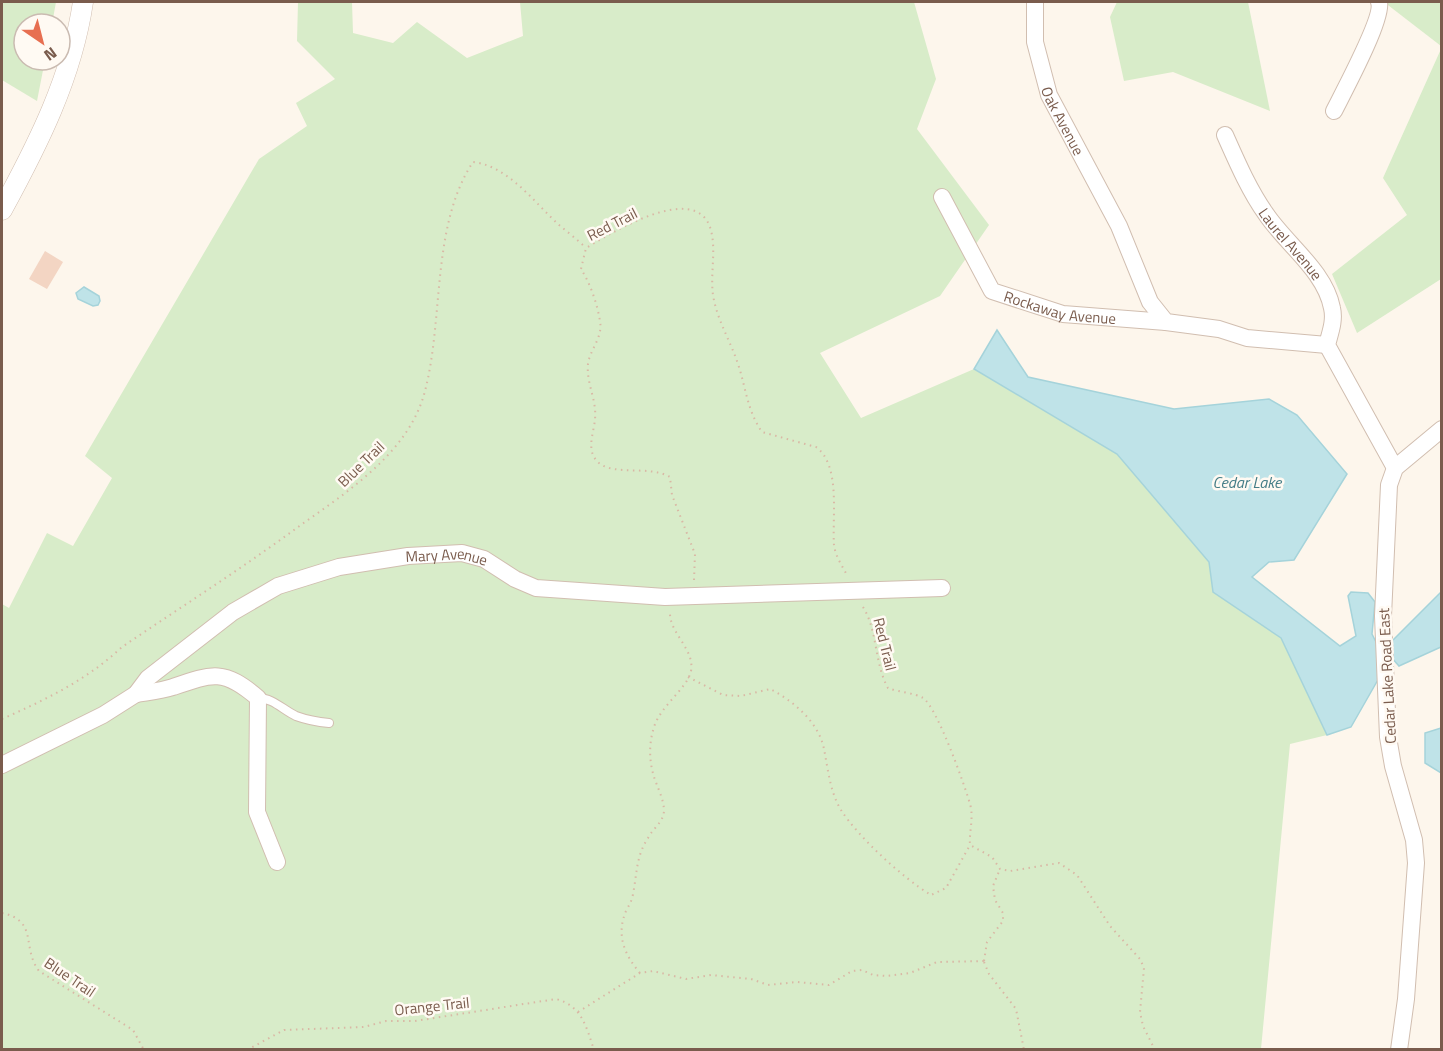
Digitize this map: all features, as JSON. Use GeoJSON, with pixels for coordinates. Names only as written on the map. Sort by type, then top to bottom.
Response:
{"type":"FeatureCollection","features":[{"type":"Feature","properties":{"kind":"street"},"geometry":{"type":"LineString","coordinates":[[2,210],[56,101],[77,37],[83,2]]}},
{"type":"Feature","properties":{"kind":"street","name":"Oak Avenue"},"geometry":{"type":"LineString","coordinates":[[1035,2],[1035,42],[1049,95],[1122,233],[1150,302],[1166,322]]}},
{"type":"Feature","properties":{"kind":"street"},"geometry":{"type":"LineString","coordinates":[[1334,111],[1372,31],[1381,7],[1379,2]]}},
{"type":"Feature","properties":{"kind":"street","name":"Laurel Avenue"},"geometry":{"type":"LineString","coordinates":[[1226,135],[1235,158],[1267,216],[1318,278],[1326,293],[1332,308],[1333,322],[1330,350]]}},
{"type":"Feature","properties":{"kind":"street","name":"Rockaway Avenue"},"geometry":{"type":"LineString","coordinates":[[942,197],[992,291],[1063,314],[1166,322],[1220,329],[1247,338],[1330,350]]}},
{"type":"Feature","properties":{"kind":"street"},"geometry":{"type":"LineString","coordinates":[[1330,350],[1395,468],[1442,429]]}},
{"type":"Feature","properties":{"kind":"street","name":"Cedar Lake Road East"},"geometry":{"type":"LineString","coordinates":[[1395,468],[1389,485],[1383,636],[1388,737],[1393,766],[1414,840],[1416,864],[1406,999],[1399,1050]]}},
{"type":"Feature","properties":{"kind":"street","name":"Mary Avenue"},"geometry":{"type":"LineString","coordinates":[[2,765],[103,715],[136,694],[147,678],[233,612],[278,586],[339,567],[408,556],[462,554],[484,559],[515,579],[536,588],[679,596],[854,593],[942,588]]}},
{"type":"Feature","properties":{"kind":"street"},"geometry":{"type":"LineString","coordinates":[[136,694],[165,689],[201,676],[221,675],[242,685],[258,698],[257,812],[277,862]]}},
{"type":"Feature","properties":{"kind":"lane"},"geometry":{"type":"LineString","coordinates":[[258,698],[267,698],[295,715],[329,723]]}},
{"type":"Feature","properties":{"kind":"path","name":"Blue Trail"},"geometry":{"type":"LineString","coordinates":[[2,719],[74,684],[104,664],[122,647],[262,555],[351,491],[390,453],[407,427],[425,392],[450,218],[465,174],[473,162],[482,163],[516,183],[586,248]]}},
{"type":"Feature","properties":{"kind":"path","name":"Red Trail"},"geometry":{"type":"LineString","coordinates":[[688,677],[691,670],[689,654],[669,616],[672,604],[694,583],[696,562],[689,534],[672,495],[670,477],[660,471],[608,467],[598,463],[591,452],[596,408],[588,377],[588,361],[600,334],[600,321],[587,278],[581,269],[586,248],[629,225],[674,208],[688,207],[699,212],[710,226],[713,294],[717,314],[737,360],[751,417],[762,432],[816,447],[824,452],[831,480],[834,546],[854,593],[866,611],[882,678],[888,688],[921,697],[929,703],[944,734],[970,803],[973,824],[970,845]]}},
{"type":"Feature","properties":{"kind":"path"},"geometry":{"type":"LineString","coordinates":[[640,973],[628,959],[621,934],[623,920],[632,901],[637,860],[648,837],[662,821],[664,811],[662,797],[653,774],[650,742],[661,710],[688,677],[723,695],[741,696],[770,689],[786,697],[816,731],[823,746],[832,789],[841,809],[882,857],[931,895],[946,888],[970,845],[992,857],[1000,869],[1010,871],[1059,863],[1077,875],[1110,926],[1140,959],[1144,968],[1140,1012],[1143,1026],[1155,1050]]}},
{"type":"Feature","properties":{"kind":"path"},"geometry":{"type":"LineString","coordinates":[[1000,869],[993,886],[995,900],[1003,913],[1003,921],[987,942],[984,961],[989,974],[1016,1009],[1023,1050]]}},
{"type":"Feature","properties":{"kind":"path","name":"Blue Trail"},"geometry":{"type":"LineString","coordinates":[[2,913],[14,916],[25,925],[32,963],[39,971],[133,1030],[144,1050]]}},
{"type":"Feature","properties":{"kind":"path"},"geometry":{"type":"LineString","coordinates":[[594,1050],[585,1021],[578,1012],[640,973],[668,973],[686,979],[711,975],[751,979],[768,985],[797,982],[829,985],[852,971],[862,970],[873,975],[886,976],[910,973],[937,962],[984,961]]}},
{"type":"Feature","properties":{"kind":"path","name":"Orange Trail"},"geometry":{"type":"LineString","coordinates":[[247,1050],[284,1030],[364,1027],[386,1021],[416,1021],[542,999],[568,1002],[578,1012]]}},
{"type":"Feature","properties":{"kind":"green space"},"geometry":{"type":"Polygon","coordinates":[[[2,2],[56,2],[54,12],[12,12],[12,72],[43,72],[37,101],[2,80],[2,2]]]}},
{"type":"Feature","properties":{"kind":"green space"},"geometry":{"type":"Polygon","coordinates":[[[298,2],[352,2],[353,33],[393,43],[417,22],[467,58],[523,36],[520,2],[914,2],[936,79],[917,129],[989,225],[940,296],[820,353],[861,418],[974,369],[1117,454],[1209,562],[1213,592],[1281,638],[1327,735],[1290,744],[1261,1049],[2,1049],[2,604],[9,608],[47,533],[73,546],[112,478],[85,456],[259,159],[307,126],[296,103],[335,79],[297,41],[298,2]]]}},
{"type":"Feature","properties":{"kind":"green space"},"geometry":{"type":"Polygon","coordinates":[[[1117,2],[1248,2],[1270,111],[1173,72],[1124,81],[1110,17],[1117,2]]]}},
{"type":"Feature","properties":{"kind":"green space"},"geometry":{"type":"Polygon","coordinates":[[[1384,2],[1441,2],[1441,46],[1384,2]]]}},
{"type":"Feature","properties":{"kind":"green space"},"geometry":{"type":"Polygon","coordinates":[[[1441,49],[1441,279],[1357,333],[1332,274],[1407,215],[1383,178],[1441,49]]]}},
{"type":"Feature","properties":{"kind":"water"},"geometry":{"type":"Polygon","coordinates":[[[84,287],[99,296],[98,305],[93,306],[78,299],[76,293],[84,287]]]}},
{"type":"Feature","properties":{"kind":"water","name":"Cedar Lake"},"geometry":{"type":"Polygon","coordinates":[[[997,330],[1028,377],[1174,409],[1269,399],[1297,415],[1347,474],[1294,560],[1269,562],[1252,577],[1340,646],[1356,636],[1348,596],[1351,592],[1368,593],[1375,602],[1372,634],[1377,644],[1392,641],[1441,592],[1441,647],[1399,666],[1391,657],[1351,727],[1327,735],[1281,638],[1213,592],[1209,562],[1117,454],[974,369],[997,330]]]}},
{"type":"Feature","properties":{"kind":"water"},"geometry":{"type":"Polygon","coordinates":[[[1442,728],[1441,773],[1425,763],[1425,733],[1442,728]]]}},
{"type":"Feature","properties":{"kind":"building"},"geometry":{"type":"Polygon","coordinates":[[[45,251],[63,262],[47,289],[29,279],[45,251]]]}}]}
